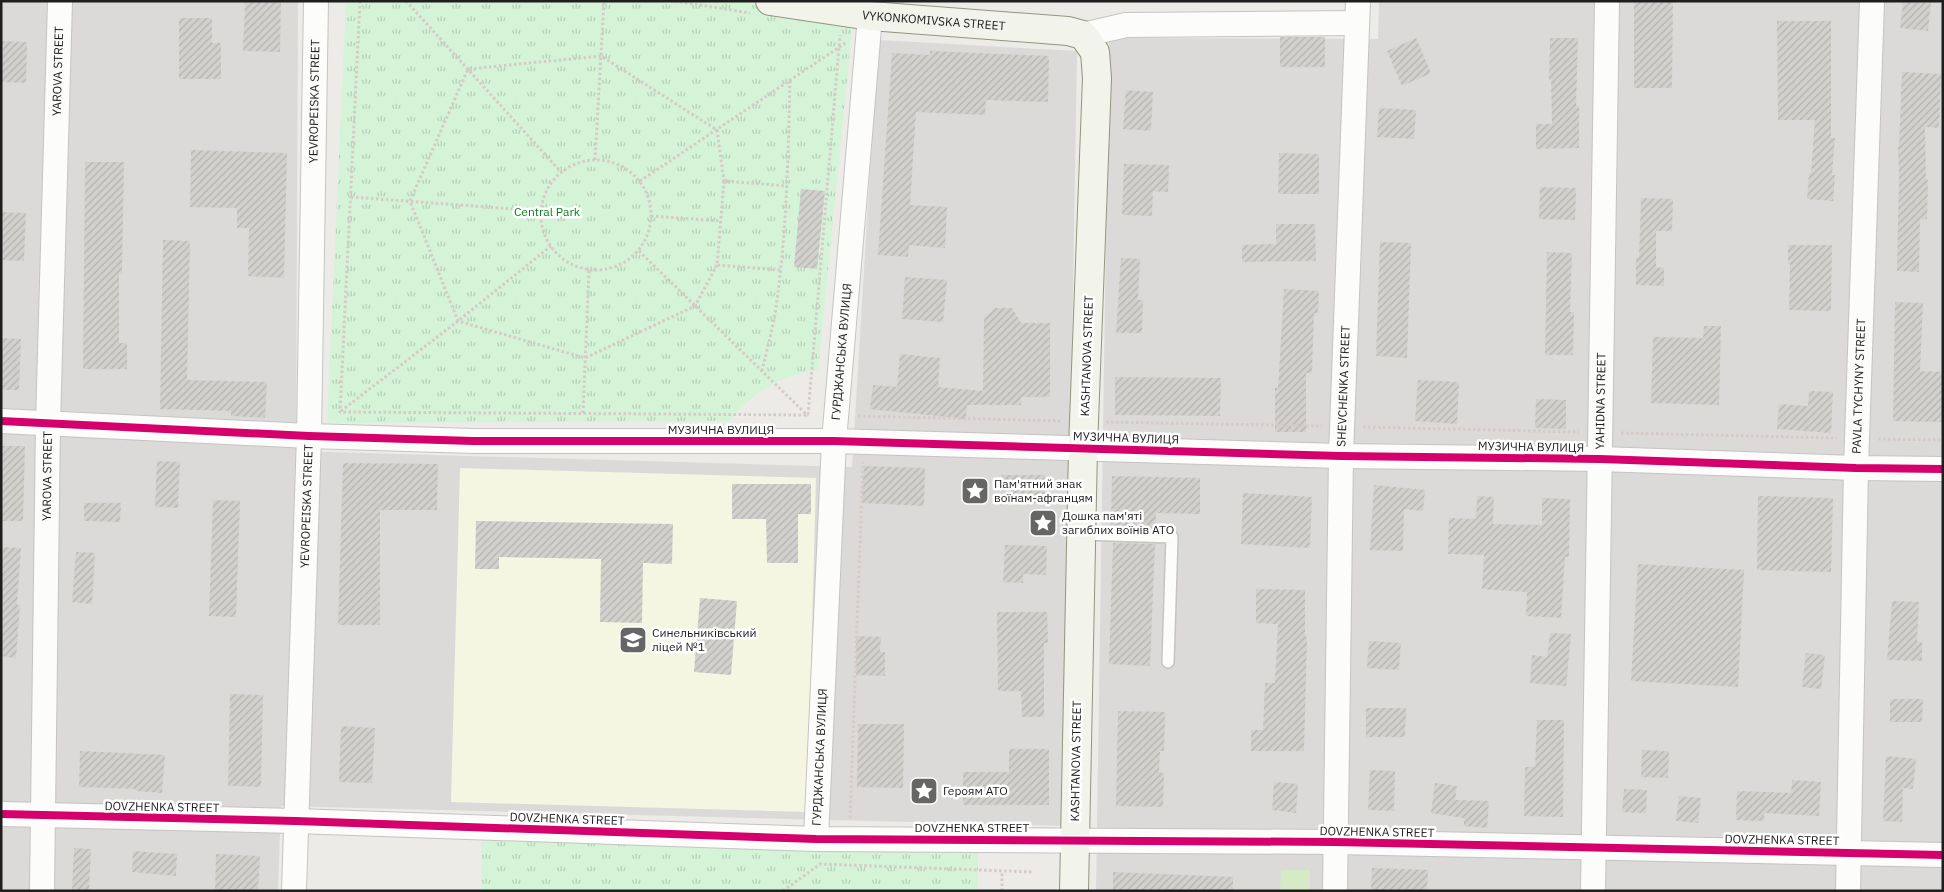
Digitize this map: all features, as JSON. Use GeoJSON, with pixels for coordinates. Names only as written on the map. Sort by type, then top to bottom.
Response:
{"type":"FeatureCollection","features":[{"type":"Feature","properties":{"kind":"street","name":"YAROVA STREET"},"geometry":{"type":"LineString","coordinates":[[42,891],[48,423],[60,1]]}},
{"type":"Feature","properties":{"kind":"street","name":"YEVROPEISKA STREET"},"geometry":{"type":"LineString","coordinates":[[294,891],[309,436],[316,1]]}},
{"type":"Feature","properties":{"kind":"street","name":"VYKONKOMIVSKA STREET"},"geometry":{"type":"LineString","coordinates":[[770,1],[870,22],[1076,33],[1126,26],[1358,12]]}},
{"type":"Feature","properties":{"kind":"street","name":"YAHIDNA STREET"},"geometry":{"type":"LineString","coordinates":[[1593,891],[1606,1]]}},
{"type":"Feature","properties":{"kind":"street","name":"PAVLA TYCHYNY STREET"},"geometry":{"type":"LineString","coordinates":[[1848,891],[1856,468],[1872,1]]}},
{"type":"Feature","properties":{"kind":"street","name":"SHEVCHENKA STREET"},"geometry":{"type":"LineString","coordinates":[[1335,891],[1341,456],[1358,12]]}},
{"type":"Feature","properties":{"kind":"street","name":"ГУРДЖАНСЬКА ВУЛИЦЯ"},"geometry":{"type":"LineString","coordinates":[[816,838],[834,441],[870,22]]}},
{"type":"Feature","properties":{"kind":"street","name":"KASHTANOVA STREET"},"geometry":{"type":"LineString","coordinates":[[1074,891],[1083,448],[1097,78],[1095,52],[1076,33]]}},
{"type":"Feature","properties":{"kind":"street","name":"МУЗИЧНА ВУЛИЦЯ"},"geometry":{"type":"LineString","coordinates":[[1,421],[309,436],[473,441],[834,441],[1341,456],[1600,459],[1856,468],[1943,468]]}},
{"type":"Feature","properties":{"kind":"street","name":"DOVZHENKA STREET"},"geometry":{"type":"LineString","coordinates":[[1,814],[296,821],[816,838],[1335,842],[1943,855]]}},
{"type":"Feature","properties":{"kind":"lane"},"geometry":{"type":"LineString","coordinates":[[1081,534],[1172,537],[1168,662]]}},
{"type":"Feature","properties":{"kind":"path"},"geometry":{"type":"LineString","coordinates":[[340,412],[360,1]]}},
{"type":"Feature","properties":{"kind":"path"},"geometry":{"type":"LineString","coordinates":[[406,1],[560,171]]}},
{"type":"Feature","properties":{"kind":"path"},"geometry":{"type":"LineString","coordinates":[[595,160],[604,1]]}},
{"type":"Feature","properties":{"kind":"path"},"geometry":{"type":"LineString","coordinates":[[640,181],[839,48],[870,22]]}},
{"type":"Feature","properties":{"kind":"path"},"geometry":{"type":"LineString","coordinates":[[807,441],[841,27]]}},
{"type":"Feature","properties":{"kind":"path"},"geometry":{"type":"LineString","coordinates":[[458,321],[585,358],[695,306],[717,265],[724,181],[717,130],[601,56],[468,69]]}},
{"type":"Feature","properties":{"kind":"path"},"geometry":{"type":"LineString","coordinates":[[458,321],[410,201],[468,69]]}},
{"type":"Feature","properties":{"kind":"path"},"geometry":{"type":"LineString","coordinates":[[762,371],[776,308],[780,270],[787,186],[790,81]]}},
{"type":"Feature","properties":{"kind":"path"},"geometry":{"type":"LineString","coordinates":[[595,160],[609,161],[626,169],[640,181],[649,198],[651,216],[648,234],[639,250],[625,263],[607,270],[589,270],[571,265],[557,255],[546,240],[541,223],[541,211],[547,188],[560,171],[573,164],[595,160]]}},
{"type":"Feature","properties":{"kind":"path"},"geometry":{"type":"LineString","coordinates":[[724,181],[787,186]]}},
{"type":"Feature","properties":{"kind":"path"},"geometry":{"type":"LineString","coordinates":[[350,196],[541,211]]}},
{"type":"Feature","properties":{"kind":"path"},"geometry":{"type":"LineString","coordinates":[[651,216],[721,221]]}},
{"type":"Feature","properties":{"kind":"path"},"geometry":{"type":"LineString","coordinates":[[309,436],[458,321],[551,246]]}},
{"type":"Feature","properties":{"kind":"path"},"geometry":{"type":"LineString","coordinates":[[639,250],[808,415]]}},
{"type":"Feature","properties":{"kind":"path"},"geometry":{"type":"LineString","coordinates":[[717,265],[780,270]]}},
{"type":"Feature","properties":{"kind":"path"},"geometry":{"type":"LineString","coordinates":[[583,413],[589,270]]}},
{"type":"Feature","properties":{"kind":"path"},"geometry":{"type":"LineString","coordinates":[[340,412],[808,415],[1943,440]]}},
{"type":"Feature","properties":{"kind":"path"},"geometry":{"type":"LineString","coordinates":[[848,866],[865,416]]}},
{"type":"Feature","properties":{"kind":"path"},"geometry":{"type":"LineString","coordinates":[[783,891],[820,864],[1032,872]]}},
{"type":"Feature","properties":{"kind":"path"},"geometry":{"type":"LineString","coordinates":[[1002,872],[1002,891]]}},
{"type":"Feature","properties":{"kind":"shaded area"},"geometry":{"type":"Polygon","coordinates":[[[1,1],[298,1],[296,451],[852,467],[878,40],[1077,51],[1064,826],[281,806],[278,891],[1,891],[1,1]]]}},
{"type":"Feature","properties":{"kind":"shaded area"},"geometry":{"type":"Polygon","coordinates":[[[1379,1],[1943,1],[1943,891],[1096,891],[1109,38],[1378,39],[1379,1]]]}},
{"type":"Feature","properties":{"kind":"shaded area","name":"Синельниківський ліцей №1"},"geometry":{"type":"Polygon","coordinates":[[[460,468],[816,478],[807,812],[451,802],[460,468]]]}},
{"type":"Feature","properties":{"kind":"green space","name":"Central Park"},"geometry":{"type":"Polygon","coordinates":[[[346,1],[740,1],[853,20],[818,370],[779,381],[768,387],[758,393],[729,421],[327,423],[346,1]]]}},
{"type":"Feature","properties":{"kind":"green space"},"geometry":{"type":"Polygon","coordinates":[[[481,841],[978,849],[978,891],[482,891],[481,841]]]}},
{"type":"Feature","properties":{"kind":"green space"},"geometry":{"type":"Polygon","coordinates":[[[1281,870],[1310,870],[1310,891],[1280,891],[1281,870]]]}},
{"type":"Feature","properties":{"kind":"building"},"geometry":{"type":"Polygon","coordinates":[[[245,1],[281,1],[280,52],[243,51],[245,1]]]}},
{"type":"Feature","properties":{"kind":"building"},"geometry":{"type":"Polygon","coordinates":[[[1634,1],[1673,1],[1672,88],[1634,88],[1634,1]]]}},
{"type":"Feature","properties":{"kind":"building"},"geometry":{"type":"Polygon","coordinates":[[[1903,1],[1931,1],[1928,31],[1900,28],[1903,1]]]}},
{"type":"Feature","properties":{"kind":"building"},"geometry":{"type":"Polygon","coordinates":[[[179,18],[212,18],[212,43],[221,43],[221,79],[179,79],[179,18]]]}},
{"type":"Feature","properties":{"kind":"building"},"geometry":{"type":"Polygon","coordinates":[[[1777,21],[1831,21],[1831,138],[1835,138],[1832,175],[1835,175],[1833,201],[1807,199],[1815,120],[1778,120],[1777,21]]]}},
{"type":"Feature","properties":{"kind":"building"},"geometry":{"type":"Polygon","coordinates":[[[1280,37],[1325,37],[1325,67],[1280,67],[1280,37]]]}},
{"type":"Feature","properties":{"kind":"building"},"geometry":{"type":"Polygon","coordinates":[[[1416,38],[1431,73],[1402,86],[1387,51],[1416,38]]]}},
{"type":"Feature","properties":{"kind":"building"},"geometry":{"type":"Polygon","coordinates":[[[1550,38],[1578,38],[1576,106],[1579,106],[1579,148],[1536,149],[1536,124],[1552,124],[1551,80],[1549,80],[1550,38]]]}},
{"type":"Feature","properties":{"kind":"building"},"geometry":{"type":"Polygon","coordinates":[[[1,41],[27,42],[26,83],[1,82],[1,41]]]}},
{"type":"Feature","properties":{"kind":"building"},"geometry":{"type":"Polygon","coordinates":[[[930,51],[1049,56],[1048,102],[986,100],[985,115],[916,112],[910,205],[947,207],[945,248],[909,245],[908,257],[878,255],[892,53],[930,55],[930,51]]]}},
{"type":"Feature","properties":{"kind":"building"},"geometry":{"type":"Polygon","coordinates":[[[1902,72],[1941,74],[1939,128],[1925,127],[1926,179],[1928,180],[1927,219],[1920,219],[1919,272],[1897,271],[1898,146],[1902,72]]]}},
{"type":"Feature","properties":{"kind":"building"},"geometry":{"type":"Polygon","coordinates":[[[1126,90],[1153,92],[1151,131],[1123,129],[1126,90]]]}},
{"type":"Feature","properties":{"kind":"building"},"geometry":{"type":"Polygon","coordinates":[[[1379,108],[1416,110],[1414,139],[1377,137],[1379,108]]]}},
{"type":"Feature","properties":{"kind":"building"},"geometry":{"type":"Polygon","coordinates":[[[191,150],[287,153],[284,278],[248,276],[249,228],[237,228],[237,208],[190,207],[191,150]]]}},
{"type":"Feature","properties":{"kind":"building"},"geometry":{"type":"Polygon","coordinates":[[[1279,153],[1319,154],[1319,194],[1278,194],[1279,153]]]}},
{"type":"Feature","properties":{"kind":"building"},"geometry":{"type":"Polygon","coordinates":[[[85,162],[124,162],[122,273],[119,273],[119,343],[127,343],[127,369],[83,369],[85,162]]]}},
{"type":"Feature","properties":{"kind":"building"},"geometry":{"type":"Polygon","coordinates":[[[1124,164],[1169,165],[1168,192],[1153,191],[1152,216],[1122,215],[1124,164]]]}},
{"type":"Feature","properties":{"kind":"building"},"geometry":{"type":"Polygon","coordinates":[[[1540,187],[1576,188],[1575,220],[1539,219],[1540,187]]]}},
{"type":"Feature","properties":{"kind":"building"},"geometry":{"type":"Polygon","coordinates":[[[801,189],[825,191],[817,269],[794,267],[801,189]]]}},
{"type":"Feature","properties":{"kind":"building"},"geometry":{"type":"Polygon","coordinates":[[[1641,198],[1673,199],[1672,231],[1656,231],[1656,267],[1664,268],[1664,286],[1636,285],[1636,258],[1639,258],[1641,198]]]}},
{"type":"Feature","properties":{"kind":"building"},"geometry":{"type":"Polygon","coordinates":[[[2,212],[26,213],[24,261],[1,260],[2,212]]]}},
{"type":"Feature","properties":{"kind":"building"},"geometry":{"type":"Polygon","coordinates":[[[1276,224],[1315,224],[1316,261],[1242,262],[1242,245],[1276,244],[1276,224]]]}},
{"type":"Feature","properties":{"kind":"building"},"geometry":{"type":"Polygon","coordinates":[[[163,240],[190,241],[187,380],[267,382],[265,418],[231,416],[231,411],[160,409],[163,240]]]}},
{"type":"Feature","properties":{"kind":"building"},"geometry":{"type":"Polygon","coordinates":[[[1380,242],[1411,243],[1407,358],[1376,356],[1380,242]]]}},
{"type":"Feature","properties":{"kind":"building"},"geometry":{"type":"Polygon","coordinates":[[[1788,245],[1832,245],[1831,311],[1789,310],[1790,264],[1788,264],[1788,245]]]}},
{"type":"Feature","properties":{"kind":"building"},"geometry":{"type":"Polygon","coordinates":[[[1547,252],[1572,253],[1570,312],[1574,312],[1573,355],[1545,355],[1547,252]]]}},
{"type":"Feature","properties":{"kind":"building"},"geometry":{"type":"Polygon","coordinates":[[[1121,258],[1140,259],[1138,300],[1143,300],[1142,333],[1116,333],[1121,258]]]}},
{"type":"Feature","properties":{"kind":"building"},"geometry":{"type":"Polygon","coordinates":[[[905,277],[947,280],[943,322],[902,319],[905,277]]]}},
{"type":"Feature","properties":{"kind":"building"},"geometry":{"type":"Polygon","coordinates":[[[1284,289],[1319,291],[1318,313],[1314,313],[1312,373],[1306,373],[1306,432],[1275,432],[1275,388],[1278,388],[1284,289]]]}},
{"type":"Feature","properties":{"kind":"building"},"geometry":{"type":"Polygon","coordinates":[[[1895,302],[1923,303],[1920,371],[1943,372],[1943,422],[1893,421],[1895,302]]]}},
{"type":"Feature","properties":{"kind":"building"},"geometry":{"type":"Polygon","coordinates":[[[995,308],[1012,308],[1021,323],[1050,323],[1050,397],[1021,397],[1021,405],[967,405],[966,419],[870,409],[873,385],[897,387],[900,354],[940,358],[938,387],[983,391],[984,318],[995,308]]]}},
{"type":"Feature","properties":{"kind":"building"},"geometry":{"type":"Polygon","coordinates":[[[1704,326],[1721,326],[1719,405],[1651,403],[1653,337],[1703,338],[1704,326]]]}},
{"type":"Feature","properties":{"kind":"building"},"geometry":{"type":"Polygon","coordinates":[[[1,338],[21,339],[19,390],[1,390],[1,338]]]}},
{"type":"Feature","properties":{"kind":"building"},"geometry":{"type":"Polygon","coordinates":[[[1115,377],[1221,378],[1220,416],[1115,415],[1115,377]]]}},
{"type":"Feature","properties":{"kind":"building"},"geometry":{"type":"Polygon","coordinates":[[[1418,380],[1459,382],[1457,424],[1415,421],[1418,380]]]}},
{"type":"Feature","properties":{"kind":"building"},"geometry":{"type":"Polygon","coordinates":[[[1809,391],[1833,392],[1831,433],[1777,429],[1779,404],[1808,406],[1809,391]]]}},
{"type":"Feature","properties":{"kind":"building"},"geometry":{"type":"Polygon","coordinates":[[[1536,399],[1566,400],[1566,429],[1535,428],[1536,399]]]}},
{"type":"Feature","properties":{"kind":"building"},"geometry":{"type":"Polygon","coordinates":[[[1,446],[25,446],[23,521],[1,521],[1,446]]]}},
{"type":"Feature","properties":{"kind":"building"},"geometry":{"type":"Polygon","coordinates":[[[157,461],[180,462],[178,508],[155,507],[157,461]]]}},
{"type":"Feature","properties":{"kind":"building"},"geometry":{"type":"Polygon","coordinates":[[[343,463],[438,464],[437,510],[380,510],[380,625],[338,625],[343,463]]]}},
{"type":"Feature","properties":{"kind":"building"},"geometry":{"type":"Polygon","coordinates":[[[864,466],[925,468],[924,506],[862,503],[864,466]]]}},
{"type":"Feature","properties":{"kind":"building"},"geometry":{"type":"Polygon","coordinates":[[[1002,475],[1045,475],[1045,503],[1003,503],[1002,475]]]}},
{"type":"Feature","properties":{"kind":"building"},"geometry":{"type":"Polygon","coordinates":[[[1112,476],[1200,478],[1200,514],[1156,513],[1155,529],[1111,526],[1112,476]]]}},
{"type":"Feature","properties":{"kind":"building"},"geometry":{"type":"Polygon","coordinates":[[[732,484],[811,484],[811,514],[798,514],[798,563],[767,563],[766,519],[732,519],[732,484]]]}},
{"type":"Feature","properties":{"kind":"building"},"geometry":{"type":"Polygon","coordinates":[[[1374,485],[1425,490],[1423,511],[1404,509],[1403,551],[1370,550],[1374,485]]]}},
{"type":"Feature","properties":{"kind":"building"},"geometry":{"type":"Polygon","coordinates":[[[1243,493],[1312,497],[1310,548],[1241,544],[1243,493]]]}},
{"type":"Feature","properties":{"kind":"building"},"geometry":{"type":"Polygon","coordinates":[[[1477,496],[1494,497],[1493,524],[1542,525],[1542,498],[1570,499],[1569,557],[1565,557],[1561,618],[1526,616],[1527,592],[1482,589],[1484,555],[1448,554],[1449,518],[1476,519],[1477,496]]]}},
{"type":"Feature","properties":{"kind":"building"},"geometry":{"type":"Polygon","coordinates":[[[1758,496],[1833,498],[1831,572],[1757,570],[1758,496]]]}},
{"type":"Feature","properties":{"kind":"building"},"geometry":{"type":"Polygon","coordinates":[[[213,500],[240,501],[236,617],[209,616],[213,500]]]}},
{"type":"Feature","properties":{"kind":"building"},"geometry":{"type":"Polygon","coordinates":[[[84,503],[121,503],[120,522],[84,521],[84,503]]]}},
{"type":"Feature","properties":{"kind":"building"},"geometry":{"type":"Polygon","coordinates":[[[476,521],[673,524],[672,564],[643,563],[642,623],[600,622],[601,559],[499,557],[499,569],[475,569],[476,521]]]}},
{"type":"Feature","properties":{"kind":"building"},"geometry":{"type":"Polygon","coordinates":[[[1113,543],[1155,544],[1150,666],[1109,664],[1113,543]]]}},
{"type":"Feature","properties":{"kind":"building"},"geometry":{"type":"Polygon","coordinates":[[[1005,545],[1047,546],[1046,575],[1023,574],[1023,583],[1003,582],[1005,545]]]}},
{"type":"Feature","properties":{"kind":"building"},"geometry":{"type":"Polygon","coordinates":[[[1,547],[21,548],[17,605],[20,605],[16,658],[1,656],[1,547]]]}},
{"type":"Feature","properties":{"kind":"building"},"geometry":{"type":"Polygon","coordinates":[[[76,552],[95,553],[92,604],[72,602],[76,552]]]}},
{"type":"Feature","properties":{"kind":"building"},"geometry":{"type":"Polygon","coordinates":[[[1638,564],[1744,570],[1738,687],[1631,681],[1638,564]]]}},
{"type":"Feature","properties":{"kind":"building"},"geometry":{"type":"Polygon","coordinates":[[[1256,589],[1305,590],[1305,636],[1307,637],[1304,751],[1251,751],[1251,730],[1263,730],[1265,683],[1275,683],[1278,624],[1256,623],[1256,589]]]}},
{"type":"Feature","properties":{"kind":"building"},"geometry":{"type":"Polygon","coordinates":[[[700,598],[737,601],[731,675],[694,672],[700,598]]]}},
{"type":"Feature","properties":{"kind":"building"},"geometry":{"type":"Polygon","coordinates":[[[1892,601],[1919,602],[1917,642],[1922,642],[1922,661],[1887,660],[1892,601]]]}},
{"type":"Feature","properties":{"kind":"building"},"geometry":{"type":"Polygon","coordinates":[[[997,612],[1047,612],[1048,643],[1044,643],[1044,717],[1022,717],[1021,691],[998,691],[997,612]]]}},
{"type":"Feature","properties":{"kind":"building"},"geometry":{"type":"Polygon","coordinates":[[[1550,633],[1571,634],[1566,686],[1530,683],[1532,655],[1547,657],[1550,633]]]}},
{"type":"Feature","properties":{"kind":"building"},"geometry":{"type":"Polygon","coordinates":[[[856,636],[881,637],[880,652],[885,652],[885,676],[856,675],[856,636]]]}},
{"type":"Feature","properties":{"kind":"building"},"geometry":{"type":"Polygon","coordinates":[[[1369,641],[1401,643],[1399,670],[1367,668],[1369,641]]]}},
{"type":"Feature","properties":{"kind":"building"},"geometry":{"type":"Polygon","coordinates":[[[1806,653],[1825,655],[1821,689],[1802,687],[1806,653]]]}},
{"type":"Feature","properties":{"kind":"building"},"geometry":{"type":"Polygon","coordinates":[[[230,694],[263,695],[261,787],[228,786],[230,694]]]}},
{"type":"Feature","properties":{"kind":"building"},"geometry":{"type":"Polygon","coordinates":[[[1890,699],[1923,699],[1922,722],[1890,722],[1890,699]]]}},
{"type":"Feature","properties":{"kind":"building"},"geometry":{"type":"Polygon","coordinates":[[[1366,708],[1406,708],[1405,737],[1366,737],[1366,708]]]}},
{"type":"Feature","properties":{"kind":"building"},"geometry":{"type":"Polygon","coordinates":[[[1118,711],[1165,712],[1164,751],[1160,751],[1159,772],[1164,773],[1163,807],[1116,806],[1118,711]]]}},
{"type":"Feature","properties":{"kind":"building"},"geometry":{"type":"Polygon","coordinates":[[[1537,720],[1564,720],[1563,817],[1524,816],[1525,767],[1535,767],[1537,720]]]}},
{"type":"Feature","properties":{"kind":"building"},"geometry":{"type":"Polygon","coordinates":[[[858,724],[904,724],[903,788],[857,787],[858,724]]]}},
{"type":"Feature","properties":{"kind":"building"},"geometry":{"type":"Polygon","coordinates":[[[341,726],[375,728],[372,783],[339,782],[341,726]]]}},
{"type":"Feature","properties":{"kind":"building"},"geometry":{"type":"Polygon","coordinates":[[[1009,749],[1049,749],[1049,805],[963,805],[963,772],[1009,772],[1009,749]]]}},
{"type":"Feature","properties":{"kind":"building"},"geometry":{"type":"Polygon","coordinates":[[[1642,750],[1669,751],[1668,778],[1641,777],[1642,750]]]}},
{"type":"Feature","properties":{"kind":"building"},"geometry":{"type":"Polygon","coordinates":[[[80,751],[165,755],[162,793],[136,791],[137,789],[79,787],[80,751]]]}},
{"type":"Feature","properties":{"kind":"building"},"geometry":{"type":"Polygon","coordinates":[[[1886,756],[1916,759],[1913,789],[1903,788],[1902,822],[1883,821],[1886,756]]]}},
{"type":"Feature","properties":{"kind":"building"},"geometry":{"type":"Polygon","coordinates":[[[1370,770],[1395,771],[1394,811],[1368,810],[1370,770]]]}},
{"type":"Feature","properties":{"kind":"building"},"geometry":{"type":"Polygon","coordinates":[[[1792,780],[1821,782],[1819,816],[1764,813],[1764,821],[1736,820],[1737,791],[1791,793],[1792,780]]]}},
{"type":"Feature","properties":{"kind":"building"},"geometry":{"type":"Polygon","coordinates":[[[1274,782],[1298,784],[1296,813],[1272,810],[1274,782]]]}},
{"type":"Feature","properties":{"kind":"building"},"geometry":{"type":"Polygon","coordinates":[[[1435,783],[1457,786],[1455,800],[1489,801],[1487,828],[1464,826],[1464,818],[1431,813],[1435,783]]]}},
{"type":"Feature","properties":{"kind":"building"},"geometry":{"type":"Polygon","coordinates":[[[1624,789],[1647,790],[1646,813],[1622,812],[1624,789]]]}},
{"type":"Feature","properties":{"kind":"building"},"geometry":{"type":"Polygon","coordinates":[[[1679,796],[1701,798],[1698,823],[1676,821],[1679,796]]]}},
{"type":"Feature","properties":{"kind":"building"},"geometry":{"type":"Polygon","coordinates":[[[74,848],[91,849],[89,891],[72,891],[74,848]]]}},
{"type":"Feature","properties":{"kind":"building"},"geometry":{"type":"Polygon","coordinates":[[[133,851],[177,854],[176,876],[132,872],[133,851]]]}},
{"type":"Feature","properties":{"kind":"building"},"geometry":{"type":"Polygon","coordinates":[[[216,854],[260,856],[258,891],[215,891],[216,854]]]}},
{"type":"Feature","properties":{"kind":"building"},"geometry":{"type":"Polygon","coordinates":[[[1372,868],[1428,870],[1427,891],[1371,891],[1372,868]]]}},
{"type":"Feature","properties":{"kind":"building"},"geometry":{"type":"Polygon","coordinates":[[[1113,872],[1233,877],[1233,891],[1113,891],[1113,872]]]}},
{"type":"Feature","properties":{"kind":"cycle path"},"geometry":{"type":"LineString","coordinates":[[1,421],[309,436],[473,441],[834,441],[1341,456],[1600,459],[1856,468],[1943,469]]}},
{"type":"Feature","properties":{"kind":"cycle path"},"geometry":{"type":"LineString","coordinates":[[1,814],[296,821],[816,839],[1335,842],[1943,855]]}},
{"type":"Feature","properties":{"kind":"place","name":"Пам'ятний знак воїнам-афганцям"},"geometry":{"type":"Point","coordinates":[975,491]}},
{"type":"Feature","properties":{"kind":"place","name":"Дошка пам'яті загиблих воїнів АТО"},"geometry":{"type":"Point","coordinates":[1043,523]}},
{"type":"Feature","properties":{"kind":"place","name":"Синельниківський ліцей №1"},"geometry":{"type":"Point","coordinates":[633,640]}},
{"type":"Feature","properties":{"kind":"place","name":"Героям АТО"},"geometry":{"type":"Point","coordinates":[924,791]}}]}
